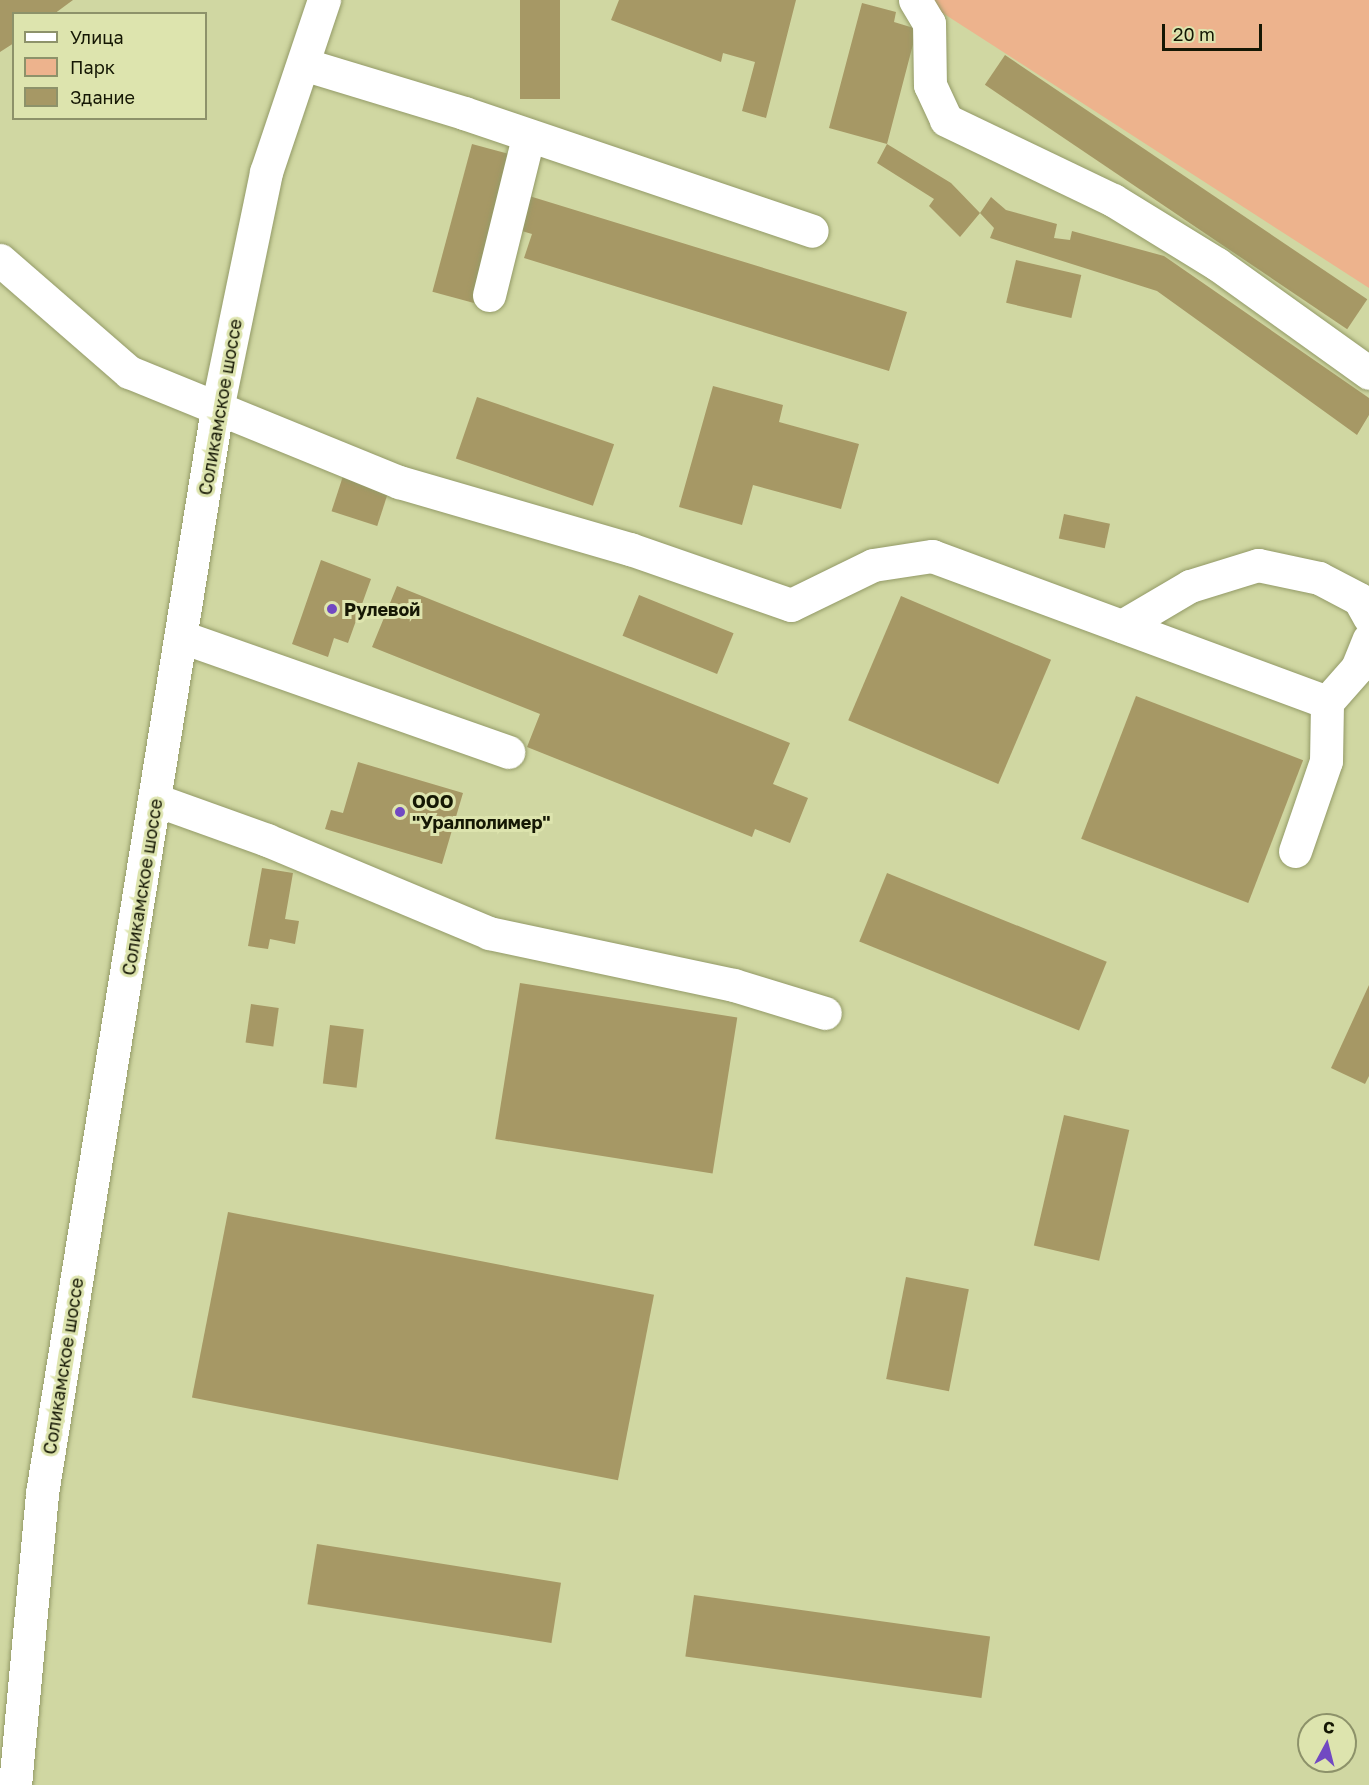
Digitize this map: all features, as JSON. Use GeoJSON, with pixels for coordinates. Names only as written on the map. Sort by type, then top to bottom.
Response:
{"type":"FeatureCollection","features":[{"type":"Feature","properties":{"kind":"main road","name":"Соликамское шоссе"},"geometry":{"type":"LineString","coordinates":[[15,1785],[42,1493],[218,409],[266,172],[324,0]]}},
{"type":"Feature","properties":{"kind":"main road"},"geometry":{"type":"LineString","coordinates":[[915,0],[929,23],[930,85],[946,120],[1113,200],[1218,264],[1369,373]]}},
{"type":"Feature","properties":{"kind":"main road"},"geometry":{"type":"LineString","coordinates":[[303,64],[812,231]]}},
{"type":"Feature","properties":{"kind":"main road"},"geometry":{"type":"LineString","coordinates":[[489,296],[528,137]]}},
{"type":"Feature","properties":{"kind":"main road"},"geometry":{"type":"LineString","coordinates":[[0,260],[129,372],[399,483],[630,549],[791,605],[873,565],[932,556],[1327,702]]}},
{"type":"Feature","properties":{"kind":"main road"},"geometry":{"type":"LineString","coordinates":[[1122,626],[1190,586],[1258,565],[1319,578],[1359,599],[1369,617]]}},
{"type":"Feature","properties":{"kind":"main road"},"geometry":{"type":"LineString","coordinates":[[182,638],[508,752]]}},
{"type":"Feature","properties":{"kind":"main road"},"geometry":{"type":"LineString","coordinates":[[1294,851],[1326,761],[1327,702],[1357,668],[1369,639]]}},
{"type":"Feature","properties":{"kind":"main road"},"geometry":{"type":"LineString","coordinates":[[156,800],[267,840],[489,933],[734,985],[825,1013]]}},
{"type":"Feature","properties":{"kind":"green space"},"geometry":{"type":"Polygon","coordinates":[[[925,0],[1369,0],[1369,288],[924,1],[925,0]]]}},
{"type":"Feature","properties":{"kind":"building"},"geometry":{"type":"Polygon","coordinates":[[[0,0],[73,0],[57,12],[12,12],[12,44],[0,52],[0,0]]]}},
{"type":"Feature","properties":{"kind":"building"},"geometry":{"type":"Polygon","coordinates":[[[520,0],[560,0],[560,99],[520,99],[520,0]]]}},
{"type":"Feature","properties":{"kind":"building"},"geometry":{"type":"Polygon","coordinates":[[[619,0],[796,0],[766,118],[742,111],[755,62],[723,53],[721,62],[611,20],[619,0]]]}},
{"type":"Feature","properties":{"kind":"building"},"geometry":{"type":"Polygon","coordinates":[[[862,3],[896,12],[894,22],[917,29],[887,144],[829,128],[862,3]]]}},
{"type":"Feature","properties":{"kind":"building"},"geometry":{"type":"Polygon","coordinates":[[[1005,55],[1367,299],[1347,329],[985,85],[1005,55]]]}},
{"type":"Feature","properties":{"kind":"building"},"geometry":{"type":"Polygon","coordinates":[[[472,144],[514,155],[474,303],[432,292],[472,144]]]}},
{"type":"Feature","properties":{"kind":"building"},"geometry":{"type":"Polygon","coordinates":[[[887,144],[951,183],[980,213],[960,237],[929,206],[934,199],[877,163],[887,144]]]}},
{"type":"Feature","properties":{"kind":"building"},"geometry":{"type":"Polygon","coordinates":[[[526,195],[907,312],[889,371],[524,258],[532,234],[515,229],[526,195]]]}},
{"type":"Feature","properties":{"kind":"building"},"geometry":{"type":"Polygon","coordinates":[[[991,197],[1006,210],[1057,224],[1054,238],[1070,240],[1072,231],[1164,256],[1369,398],[1369,415],[1357,435],[1157,291],[990,238],[994,228],[980,213],[991,197]]]}},
{"type":"Feature","properties":{"kind":"building"},"geometry":{"type":"Polygon","coordinates":[[[1016,260],[1081,275],[1071,318],[1006,303],[1016,260]]]}},
{"type":"Feature","properties":{"kind":"building"},"geometry":{"type":"Polygon","coordinates":[[[713,386],[783,405],[779,422],[859,444],[841,509],[753,485],[742,525],[679,507],[713,386]]]}},
{"type":"Feature","properties":{"kind":"building"},"geometry":{"type":"Polygon","coordinates":[[[477,397],[614,444],[593,506],[456,458],[477,397]]]}},
{"type":"Feature","properties":{"kind":"building"},"geometry":{"type":"Polygon","coordinates":[[[343,476],[389,491],[377,526],[332,511],[343,476]]]}},
{"type":"Feature","properties":{"kind":"building"},"geometry":{"type":"Polygon","coordinates":[[[1064,514],[1110,524],[1105,548],[1059,538],[1064,514]]]}},
{"type":"Feature","properties":{"kind":"building","name":"Рулевой"},"geometry":{"type":"Polygon","coordinates":[[[321,560],[371,579],[348,643],[334,638],[328,657],[292,644],[321,560]]]}},
{"type":"Feature","properties":{"kind":"building"},"geometry":{"type":"Polygon","coordinates":[[[397,586],[790,743],[773,784],[808,798],[790,843],[755,829],[752,837],[527,747],[540,714],[372,647],[397,586]]]}},
{"type":"Feature","properties":{"kind":"building"},"geometry":{"type":"Polygon","coordinates":[[[639,595],[734,633],[717,674],[623,636],[639,595]]]}},
{"type":"Feature","properties":{"kind":"building"},"geometry":{"type":"Polygon","coordinates":[[[901,596],[1051,660],[998,784],[848,720],[901,596]]]}},
{"type":"Feature","properties":{"kind":"building"},"geometry":{"type":"Polygon","coordinates":[[[1136,696],[1303,760],[1248,903],[1081,839],[1136,696]]]}},
{"type":"Feature","properties":{"kind":"building","name":"OOO \"Уралполимер\""},"geometry":{"type":"Polygon","coordinates":[[[358,762],[463,793],[442,864],[325,829],[331,810],[343,813],[358,762]]]}},
{"type":"Feature","properties":{"kind":"building"},"geometry":{"type":"Polygon","coordinates":[[[262,868],[293,873],[285,919],[299,921],[295,944],[270,939],[268,949],[248,946],[262,868]]]}},
{"type":"Feature","properties":{"kind":"building"},"geometry":{"type":"Polygon","coordinates":[[[887,873],[1107,962],[1079,1030],[859,942],[887,873]]]}},
{"type":"Feature","properties":{"kind":"building"},"geometry":{"type":"Polygon","coordinates":[[[520,983],[737,1017],[713,1173],[495,1139],[520,983]]]}},
{"type":"Feature","properties":{"kind":"building"},"geometry":{"type":"Polygon","coordinates":[[[1369,985],[1369,1076],[1365,1084],[1331,1068],[1369,985]]]}},
{"type":"Feature","properties":{"kind":"building"},"geometry":{"type":"Polygon","coordinates":[[[251,1004],[279,1008],[273,1047],[246,1043],[251,1004]]]}},
{"type":"Feature","properties":{"kind":"building"},"geometry":{"type":"Polygon","coordinates":[[[330,1025],[364,1029],[357,1088],[323,1084],[330,1025]]]}},
{"type":"Feature","properties":{"kind":"building"},"geometry":{"type":"Polygon","coordinates":[[[1064,1115],[1129,1130],[1099,1261],[1034,1246],[1064,1115]]]}},
{"type":"Feature","properties":{"kind":"building"},"geometry":{"type":"Polygon","coordinates":[[[228,1212],[654,1295],[618,1480],[192,1398],[228,1212]]]}},
{"type":"Feature","properties":{"kind":"building"},"geometry":{"type":"Polygon","coordinates":[[[906,1277],[969,1289],[949,1391],[886,1379],[906,1277]]]}},
{"type":"Feature","properties":{"kind":"building"},"geometry":{"type":"Polygon","coordinates":[[[317,1544],[561,1583],[551,1643],[307,1604],[317,1544]]]}},
{"type":"Feature","properties":{"kind":"building"},"geometry":{"type":"Polygon","coordinates":[[[694,1595],[990,1637],[981,1698],[685,1656],[694,1595]]]}},
{"type":"Feature","properties":{"kind":"place","name":"Рулевой"},"geometry":{"type":"Point","coordinates":[332,609]}},
{"type":"Feature","properties":{"kind":"place","name":"OOO \"Уралполимер\""},"geometry":{"type":"Point","coordinates":[400,812]}}]}
